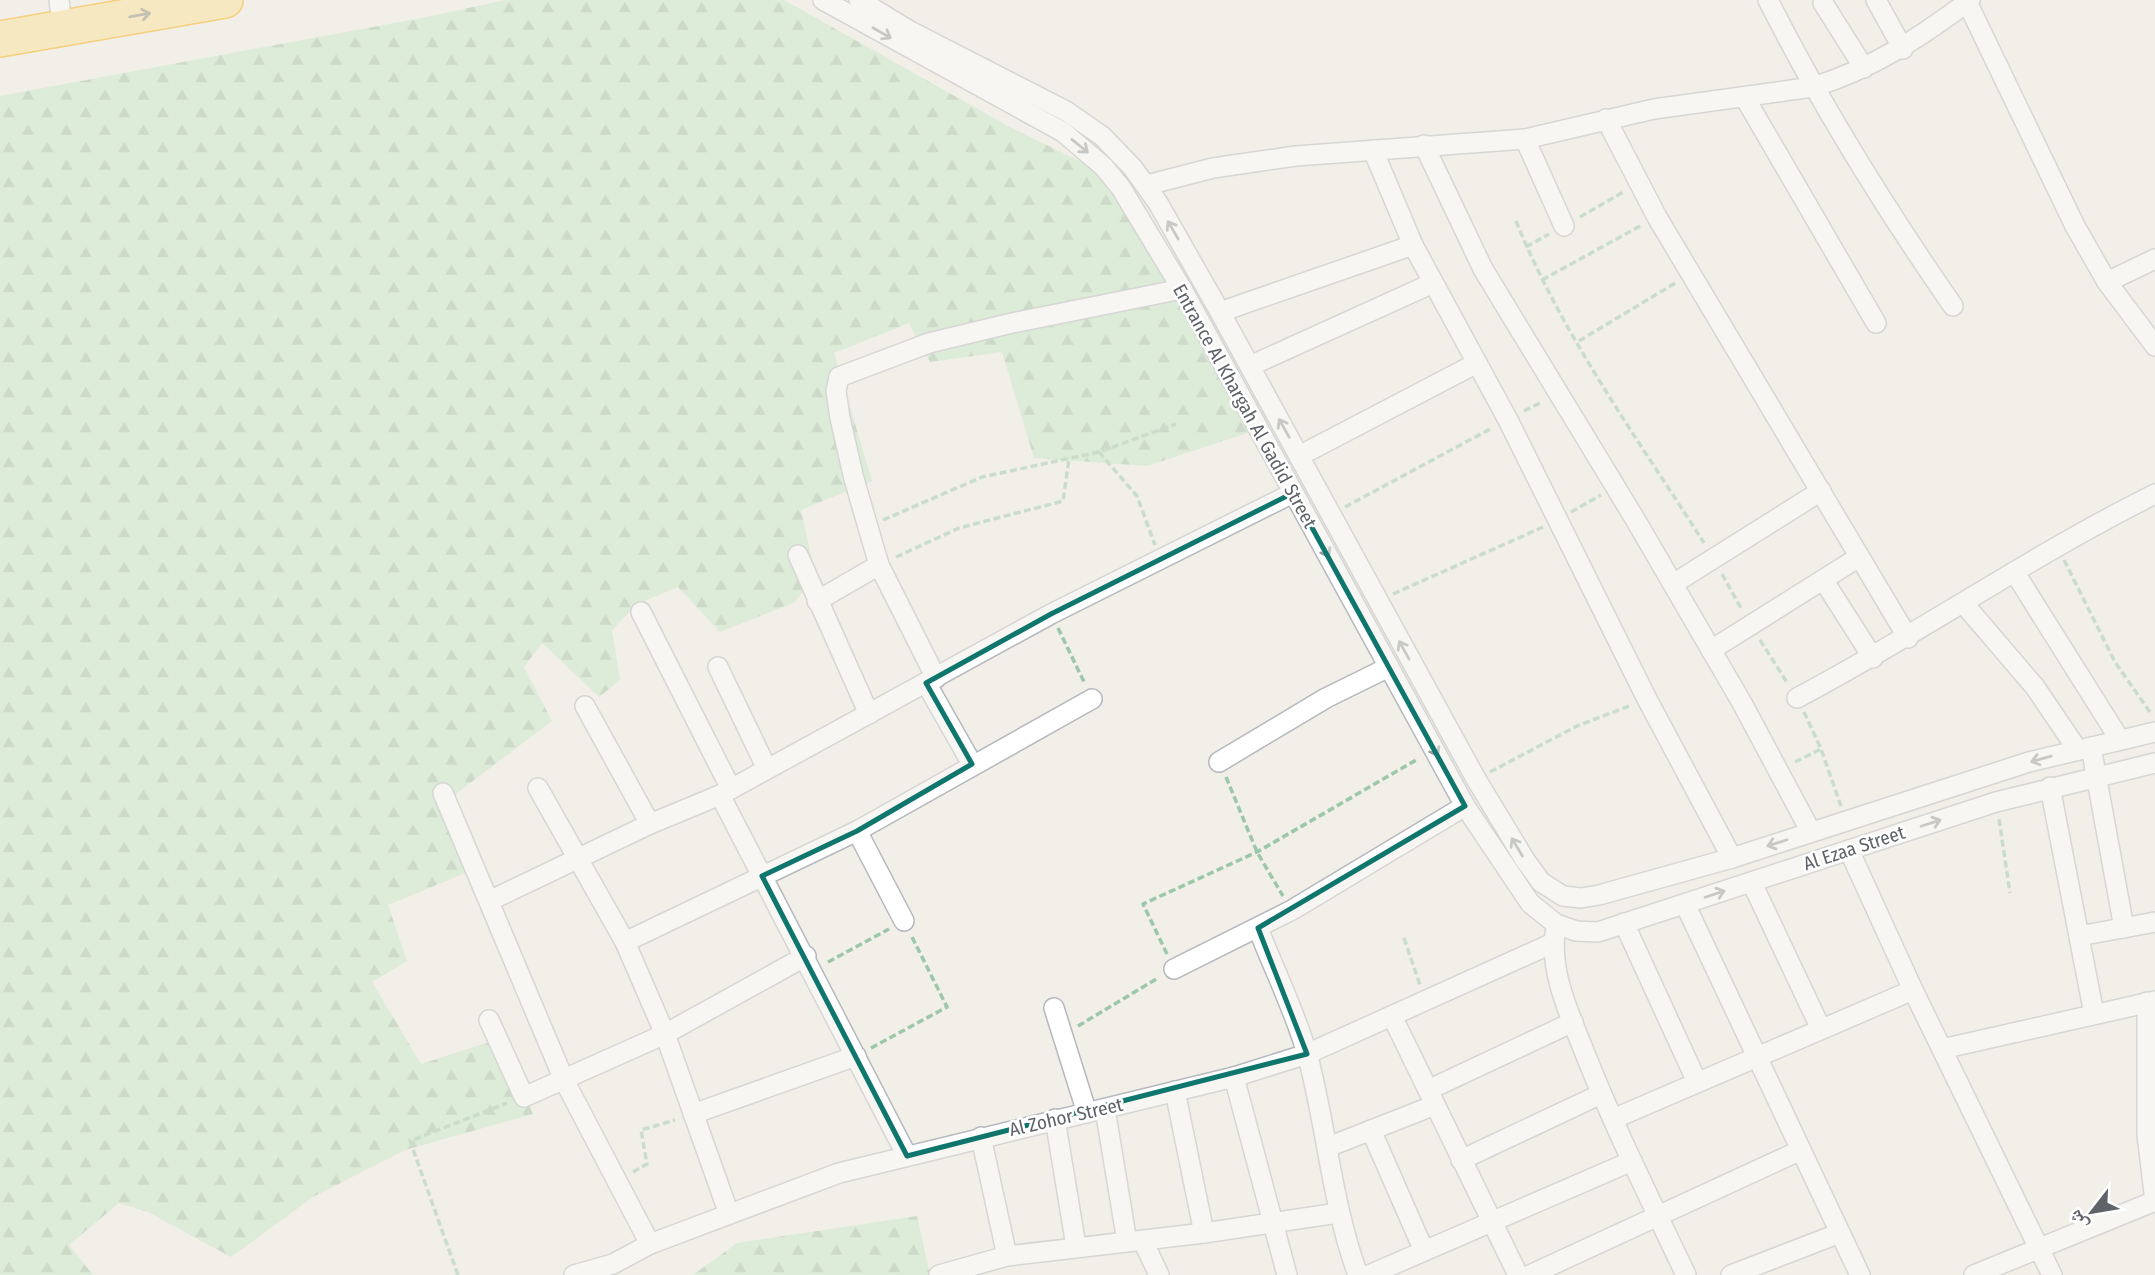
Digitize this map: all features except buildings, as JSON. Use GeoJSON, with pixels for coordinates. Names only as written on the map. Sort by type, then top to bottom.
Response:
{"type":"FeatureCollection","features":[{"type":"Feature","properties":{"kind":"highway"},"geometry":{"type":"LineString","coordinates":[[0,18],[59,4],[103,0]]}},
{"type":"Feature","properties":{"kind":"highway"},"geometry":{"type":"LineString","coordinates":[[0,39],[225,0]]}},
{"type":"Feature","properties":{"kind":"street","name":"Entrance Al Khargah Al Gadid Street"},"geometry":{"type":"LineString","coordinates":[[823,0],[1040,119],[1084,149],[1121,188],[1182,289],[1465,806],[1530,903],[1554,933]]}},
{"type":"Feature","properties":{"kind":"street","name":"Entrance Al Khargah Al Gadid Street"},"geometry":{"type":"LineString","coordinates":[[859,0],[1084,123],[1118,151],[1147,185],[1250,366],[1476,779],[1541,882],[1563,896]]}},
{"type":"Feature","properties":{"kind":"street"},"geometry":{"type":"LineString","coordinates":[[1768,0],[1813,88],[1904,236],[1953,306]]}},
{"type":"Feature","properties":{"kind":"street"},"geometry":{"type":"LineString","coordinates":[[1876,0],[1903,49]]}},
{"type":"Feature","properties":{"kind":"street"},"geometry":{"type":"LineString","coordinates":[[1147,185],[1213,168],[1424,145],[1525,139],[1654,109],[1813,88],[1903,49],[1969,1],[2076,226],[2107,282],[2155,346]]}},
{"type":"Feature","properties":{"kind":"street"},"geometry":{"type":"LineString","coordinates":[[1824,3],[1864,68]]}},
{"type":"Feature","properties":{"kind":"street"},"geometry":{"type":"LineString","coordinates":[[1745,98],[1876,323]]}},
{"type":"Feature","properties":{"kind":"street"},"geometry":{"type":"LineString","coordinates":[[1606,119],[1657,217],[1908,638]]}},
{"type":"Feature","properties":{"kind":"street"},"geometry":{"type":"LineString","coordinates":[[1525,139],[1564,226]]}},
{"type":"Feature","properties":{"kind":"street"},"geometry":{"type":"LineString","coordinates":[[1424,145],[1483,270],[1673,584],[1779,770],[1811,832]]}},
{"type":"Feature","properties":{"kind":"street"},"geometry":{"type":"LineString","coordinates":[[1373,150],[1413,246],[1508,419],[1647,699],[1731,858]]}},
{"type":"Feature","properties":{"kind":"street"},"geometry":{"type":"LineString","coordinates":[[1220,312],[1413,246]]}},
{"type":"Feature","properties":{"kind":"street"},"geometry":{"type":"LineString","coordinates":[[2107,282],[2155,259]]}},
{"type":"Feature","properties":{"kind":"street"},"geometry":{"type":"LineString","coordinates":[[1250,366],[1433,283]]}},
{"type":"Feature","properties":{"kind":"street"},"geometry":{"type":"LineString","coordinates":[[972,764],[879,565],[840,418],[836,381],[844,373],[929,343],[1012,323],[1182,289]]}},
{"type":"Feature","properties":{"kind":"street"},"geometry":{"type":"LineString","coordinates":[[1299,456],[1477,363]]}},
{"type":"Feature","properties":{"kind":"street"},"geometry":{"type":"LineString","coordinates":[[1673,584],[1821,491]]}},
{"type":"Feature","properties":{"kind":"street"},"geometry":{"type":"LineString","coordinates":[[489,901],[650,824],[726,792],[1051,614],[1160,557],[1293,493]]}},
{"type":"Feature","properties":{"kind":"street"},"geometry":{"type":"LineString","coordinates":[[1797,698],[1908,638],[2057,546],[2155,494]]}},
{"type":"Feature","properties":{"kind":"street"},"geometry":{"type":"LineString","coordinates":[[798,555],[869,714]]}},
{"type":"Feature","properties":{"kind":"street"},"geometry":{"type":"LineString","coordinates":[[1710,650],[1824,582],[1859,556]]}},
{"type":"Feature","properties":{"kind":"street"},"geometry":{"type":"LineString","coordinates":[[817,601],[879,565]]}},
{"type":"Feature","properties":{"kind":"street"},"geometry":{"type":"LineString","coordinates":[[2015,573],[2120,740]]}},
{"type":"Feature","properties":{"kind":"street"},"geometry":{"type":"LineString","coordinates":[[1824,582],[1873,658]]}},
{"type":"Feature","properties":{"kind":"street"},"geometry":{"type":"LineString","coordinates":[[1964,604],[2084,748],[2096,777],[2124,928]]}},
{"type":"Feature","properties":{"kind":"street"},"geometry":{"type":"LineString","coordinates":[[641,612],[726,792],[762,876],[810,963],[907,1156]]}},
{"type":"Feature","properties":{"kind":"street"},"geometry":{"type":"LineString","coordinates":[[718,667],[767,769]]}},
{"type":"Feature","properties":{"kind":"street"},"geometry":{"type":"LineString","coordinates":[[1219,762],[1326,698],[1389,667]]}},
{"type":"Feature","properties":{"kind":"street"},"geometry":{"type":"LineString","coordinates":[[625,942],[857,831],[1092,699]]}},
{"type":"Feature","properties":{"kind":"street"},"geometry":{"type":"LineString","coordinates":[[585,706],[650,824]]}},
{"type":"Feature","properties":{"kind":"street","name":"Al Ezaa Street"},"geometry":{"type":"LineString","coordinates":[[1563,896],[1581,898],[1599,895],[1731,858],[2084,748],[2155,732]]}},
{"type":"Feature","properties":{"kind":"street","name":"Al Ezaa Street"},"geometry":{"type":"LineString","coordinates":[[1554,933],[1598,932],[1996,802],[2155,762]]}},
{"type":"Feature","properties":{"kind":"street"},"geometry":{"type":"LineString","coordinates":[[2050,787],[2094,1014]]}},
{"type":"Feature","properties":{"kind":"street"},"geometry":{"type":"LineString","coordinates":[[538,788],[576,860],[625,942],[665,1034],[729,1214]]}},
{"type":"Feature","properties":{"kind":"street"},"geometry":{"type":"LineString","coordinates":[[443,793],[564,1080],[650,1244]]}},
{"type":"Feature","properties":{"kind":"street"},"geometry":{"type":"LineString","coordinates":[[1174,969],[1292,910],[1465,806]]}},
{"type":"Feature","properties":{"kind":"street"},"geometry":{"type":"LineString","coordinates":[[857,831],[904,921]]}},
{"type":"Feature","properties":{"kind":"street"},"geometry":{"type":"LineString","coordinates":[[1849,850],[1913,990],[2052,1275]]}},
{"type":"Feature","properties":{"kind":"street"},"geometry":{"type":"LineString","coordinates":[[1752,883],[1821,1029]]}},
{"type":"Feature","properties":{"kind":"street"},"geometry":{"type":"LineString","coordinates":[[1563,896],[1554,933],[1553,962],[1601,1094],[1686,1275]]}},
{"type":"Feature","properties":{"kind":"street"},"geometry":{"type":"LineString","coordinates":[[1685,904],[1860,1275]]}},
{"type":"Feature","properties":{"kind":"street"},"geometry":{"type":"LineString","coordinates":[[2079,936],[2155,922]]}},
{"type":"Feature","properties":{"kind":"street"},"geometry":{"type":"LineString","coordinates":[[1624,923],[1697,1082]]}},
{"type":"Feature","properties":{"kind":"street"},"geometry":{"type":"LineString","coordinates":[[1258,928],[1307,1054],[1328,1147],[1338,1213],[1359,1275]]}},
{"type":"Feature","properties":{"kind":"street","name":"Al Zohor Street"},"geometry":{"type":"LineString","coordinates":[[573,1275],[613,1264],[650,1244],[839,1173],[981,1136],[1234,1077],[1307,1054],[1426,1000],[1554,933]]}},
{"type":"Feature","properties":{"kind":"street"},"geometry":{"type":"LineString","coordinates":[[489,1020],[524,1097],[665,1034],[810,963]]}},
{"type":"Feature","properties":{"kind":"street"},"geometry":{"type":"LineString","coordinates":[[1613,1119],[1913,990]]}},
{"type":"Feature","properties":{"kind":"street"},"geometry":{"type":"LineString","coordinates":[[1942,1049],[2151,1002],[2151,1134],[2155,1201],[2038,1246],[1973,1275]]}},
{"type":"Feature","properties":{"kind":"street"},"geometry":{"type":"LineString","coordinates":[[1054,1009],[1096,1111],[1135,1241],[1159,1275]]}},
{"type":"Feature","properties":{"kind":"street"},"geometry":{"type":"LineString","coordinates":[[1392,1016],[1518,1275]]}},
{"type":"Feature","properties":{"kind":"street"},"geometry":{"type":"LineString","coordinates":[[1328,1147],[1371,1130],[1573,1022]]}},
{"type":"Feature","properties":{"kind":"street"},"geometry":{"type":"LineString","coordinates":[[694,1114],[856,1056]]}},
{"type":"Feature","properties":{"kind":"street"},"geometry":{"type":"LineString","coordinates":[[1234,1077],[1287,1275]]}},
{"type":"Feature","properties":{"kind":"street"},"geometry":{"type":"LineString","coordinates":[[1175,1091],[1205,1233]]}},
{"type":"Feature","properties":{"kind":"street"},"geometry":{"type":"LineString","coordinates":[[1461,1160],[1601,1094]]}},
{"type":"Feature","properties":{"kind":"street"},"geometry":{"type":"LineString","coordinates":[[1055,1119],[1076,1246]]}},
{"type":"Feature","properties":{"kind":"street"},"geometry":{"type":"LineString","coordinates":[[1371,1130],[1424,1251]]}},
{"type":"Feature","properties":{"kind":"street"},"geometry":{"type":"LineString","coordinates":[[981,1136],[1007,1256]]}},
{"type":"Feature","properties":{"kind":"street"},"geometry":{"type":"LineString","coordinates":[[1530,1275],[1801,1150]]}},
{"type":"Feature","properties":{"kind":"street"},"geometry":{"type":"LineString","coordinates":[[1369,1275],[1632,1161]]}},
{"type":"Feature","properties":{"kind":"street"},"geometry":{"type":"LineString","coordinates":[[939,1275],[1007,1256],[1205,1233],[1338,1213]]}},
{"type":"Feature","properties":{"kind":"street"},"geometry":{"type":"LineString","coordinates":[[1731,1275],[1840,1233]]}},
{"type":"Feature","properties":{"kind":"path"},"geometry":{"type":"LineString","coordinates":[[1526,247],[1639,184]]}},
{"type":"Feature","properties":{"kind":"path"},"geometry":{"type":"LineString","coordinates":[[1542,280],[1657,217]]}},
{"type":"Feature","properties":{"kind":"path"},"geometry":{"type":"LineString","coordinates":[[1516,221],[1542,280],[1578,342],[1714,558],[1797,698],[1821,749],[1847,821]]}},
{"type":"Feature","properties":{"kind":"path"},"geometry":{"type":"LineString","coordinates":[[1578,342],[1690,273]]}},
{"type":"Feature","properties":{"kind":"path"},"geometry":{"type":"LineString","coordinates":[[1331,515],[1556,394]]}},
{"type":"Feature","properties":{"kind":"path"},"geometry":{"type":"LineString","coordinates":[[867,527],[982,477],[1099,452],[1176,424]]}},
{"type":"Feature","properties":{"kind":"path"},"geometry":{"type":"LineString","coordinates":[[1099,452],[1137,495],[1160,557]]}},
{"type":"Feature","properties":{"kind":"path"},"geometry":{"type":"LineString","coordinates":[[879,565],[959,528],[1063,501],[1069,459]]}},
{"type":"Feature","properties":{"kind":"path"},"geometry":{"type":"LineString","coordinates":[[1378,601],[1558,520],[1615,487]]}},
{"type":"Feature","properties":{"kind":"path"},"geometry":{"type":"LineString","coordinates":[[2057,546],[2115,662],[2155,719]]}},
{"type":"Feature","properties":{"kind":"path"},"geometry":{"type":"LineString","coordinates":[[1051,614],[1092,699]]}},
{"type":"Feature","properties":{"kind":"path"},"geometry":{"type":"LineString","coordinates":[[1476,779],[1577,726],[1647,699]]}},
{"type":"Feature","properties":{"kind":"path"},"geometry":{"type":"LineString","coordinates":[[1779,770],[1821,749]]}},
{"type":"Feature","properties":{"kind":"path"},"geometry":{"type":"LineString","coordinates":[[1064,1035],[1174,969],[1143,904],[1257,852],[1435,751]]}},
{"type":"Feature","properties":{"kind":"path"},"geometry":{"type":"LineString","coordinates":[[1219,762],[1257,852],[1292,910]]}},
{"type":"Feature","properties":{"kind":"path"},"geometry":{"type":"LineString","coordinates":[[1996,802],[2010,893]]}},
{"type":"Feature","properties":{"kind":"path"},"geometry":{"type":"LineString","coordinates":[[810,963],[904,921],[947,1007],[856,1056]]}},
{"type":"Feature","properties":{"kind":"path"},"geometry":{"type":"LineString","coordinates":[[1404,938],[1426,1000]]}},
{"type":"Feature","properties":{"kind":"path"},"geometry":{"type":"LineString","coordinates":[[458,1275],[410,1141],[524,1097]]}},
{"type":"Feature","properties":{"kind":"path"},"geometry":{"type":"LineString","coordinates":[[617,1182],[647,1164],[641,1130],[694,1114]]}},
{"type":"Feature","properties":{"kind":"highlighted area"},"geometry":{"type":"Polygon","coordinates":[[[1293,493],[1465,806],[1258,928],[1307,1054],[907,1156],[762,876],[857,831],[972,764],[926,683],[1051,614],[1293,493]]]}},
{"type":"Feature","properties":{"kind":"green space"},"geometry":{"type":"Polygon","coordinates":[[[505,0],[784,0],[1008,126],[1092,167],[1139,207],[1268,426],[1147,466],[1034,458],[1002,352],[930,362],[909,323],[834,353],[872,481],[801,510],[815,574],[795,602],[720,632],[678,587],[637,604],[612,630],[620,680],[599,697],[542,643],[524,667],[552,721],[453,796],[482,866],[388,905],[407,961],[372,982],[421,1064],[499,1039],[533,1114],[405,1150],[313,1197],[231,1257],[148,1212],[119,1203],[69,1245],[93,1275],[0,1275],[0,96],[505,0]]]}},
{"type":"Feature","properties":{"kind":"green space"},"geometry":{"type":"Polygon","coordinates":[[[917,1216],[930,1275],[693,1275],[737,1243],[917,1216]]]}}]}
